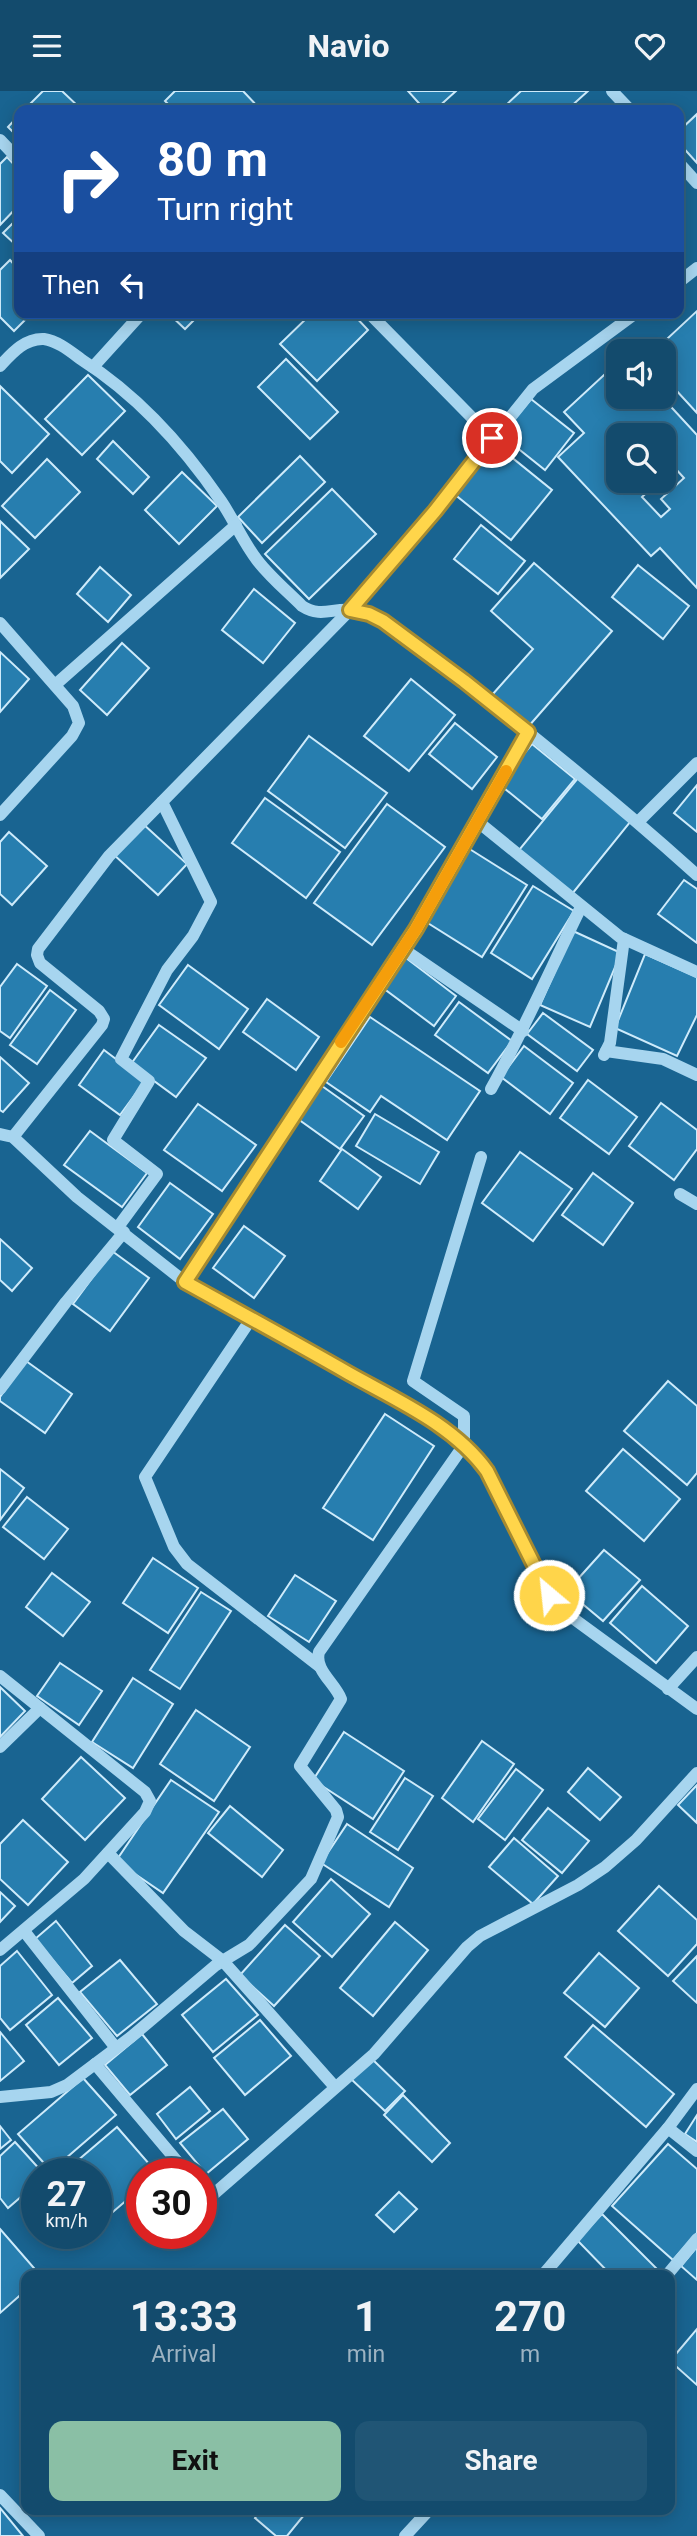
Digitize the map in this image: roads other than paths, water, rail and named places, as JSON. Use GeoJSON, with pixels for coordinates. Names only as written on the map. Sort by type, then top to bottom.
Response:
{"type":"FeatureCollection","features":[{"type":"Feature","properties":{"kind":"street"},"geometry":{"type":"LineString","coordinates":[[612,91],[625,105]]}},
{"type":"Feature","properties":{"kind":"street"},"geometry":{"type":"LineString","coordinates":[[0,140],[14,155]]}},
{"type":"Feature","properties":{"kind":"street"},"geometry":{"type":"LineString","coordinates":[[684,169],[697,183]]}},
{"type":"Feature","properties":{"kind":"street"},"geometry":{"type":"LineString","coordinates":[[93,367],[137,319]]}},
{"type":"Feature","properties":{"kind":"street"},"geometry":{"type":"LineString","coordinates":[[375,319],[492,438]]}},
{"type":"Feature","properties":{"kind":"street"},"geometry":{"type":"LineString","coordinates":[[13,1137],[104,1019],[99,1011],[40,963],[37,959],[38,949],[109,856],[350,610],[435,511],[533,389],[628,319]]}},
{"type":"Feature","properties":{"kind":"street"},"geometry":{"type":"LineString","coordinates":[[0,366],[16,349],[30,341],[43,339],[55,342],[93,367],[151,415],[199,471],[256,558],[303,606],[312,612],[350,610],[369,614],[383,621],[528,732],[638,822],[697,875]]}},
{"type":"Feature","properties":{"kind":"street"},"geometry":{"type":"LineString","coordinates":[[55,685],[236,525]]}},
{"type":"Feature","properties":{"kind":"street"},"geometry":{"type":"LineString","coordinates":[[0,623],[73,706],[79,723],[72,736],[0,815]]}},
{"type":"Feature","properties":{"kind":"street"},"geometry":{"type":"LineString","coordinates":[[185,1282],[403,949],[528,732]]}},
{"type":"Feature","properties":{"kind":"street"},"geometry":{"type":"LineString","coordinates":[[638,822],[697,763]]}},
{"type":"Feature","properties":{"kind":"street"},"geometry":{"type":"LineString","coordinates":[[0,1389],[121,1230],[157,1174],[113,1140],[149,1081],[121,1059],[167,970],[193,936],[211,902],[162,801]]}},
{"type":"Feature","properties":{"kind":"street"},"geometry":{"type":"LineString","coordinates":[[477,821],[624,939],[697,972]]}},
{"type":"Feature","properties":{"kind":"street"},"geometry":{"type":"LineString","coordinates":[[491,1089],[523,1031],[581,907]]}},
{"type":"Feature","properties":{"kind":"street"},"geometry":{"type":"LineString","coordinates":[[624,939],[610,1042],[605,1053],[663,1059],[697,1075]]}},
{"type":"Feature","properties":{"kind":"street"},"geometry":{"type":"LineString","coordinates":[[403,949],[523,1031]]}},
{"type":"Feature","properties":{"kind":"street"},"geometry":{"type":"LineString","coordinates":[[0,1133],[13,1137],[77,1197],[185,1282],[415,1410],[464,1445],[487,1471],[539,1578],[559,1608],[697,1709]]}},
{"type":"Feature","properties":{"kind":"street"},"geometry":{"type":"LineString","coordinates":[[0,2097],[56,2091],[116,2048],[223,1961],[249,1945],[307,1885],[338,1817],[336,1810],[300,1766],[341,1699],[319,1665],[319,1652],[464,1445],[464,1416],[413,1381],[481,1157]]}},
{"type":"Feature","properties":{"kind":"street"},"geometry":{"type":"LineString","coordinates":[[680,1194],[697,1204]]}},
{"type":"Feature","properties":{"kind":"street"},"geometry":{"type":"LineString","coordinates":[[251,1319],[145,1477],[174,1547],[187,1564],[319,1665]]}},
{"type":"Feature","properties":{"kind":"street"},"geometry":{"type":"LineString","coordinates":[[668,1689],[697,1657]]}},
{"type":"Feature","properties":{"kind":"street"},"geometry":{"type":"LineString","coordinates":[[0,1676],[145,1792],[150,1801],[145,1812],[64,1897],[0,1950]]}},
{"type":"Feature","properties":{"kind":"street"},"geometry":{"type":"LineString","coordinates":[[0,1747],[40,1708]]}},
{"type":"Feature","properties":{"kind":"street"},"geometry":{"type":"LineString","coordinates":[[217,2191],[374,2054],[467,1947],[481,1936],[578,1885],[605,1867],[636,1840],[697,1773]]}},
{"type":"Feature","properties":{"kind":"street"},"geometry":{"type":"LineString","coordinates":[[108,1853],[176,1923],[223,1961],[335,2087]]}},
{"type":"Feature","properties":{"kind":"street"},"geometry":{"type":"LineString","coordinates":[[24,1931],[116,2048]]}},
{"type":"Feature","properties":{"kind":"street"},"geometry":{"type":"LineString","coordinates":[[95,2064],[174,2158]]}},
{"type":"Feature","properties":{"kind":"street"},"geometry":{"type":"LineString","coordinates":[[547,2270],[668,2128],[697,2088]]}},
{"type":"Feature","properties":{"kind":"street"},"geometry":{"type":"LineString","coordinates":[[668,2128],[697,2151]]}},
{"type":"Feature","properties":{"kind":"street"},"geometry":{"type":"LineString","coordinates":[[671,2270],[697,2239]]}},
{"type":"Feature","properties":{"kind":"street"},"geometry":{"type":"LineString","coordinates":[[0,2495],[39,2536]]}},
{"type":"Feature","properties":{"kind":"street"},"geometry":{"type":"LineString","coordinates":[[405,2536],[424,2515]]}}]}
